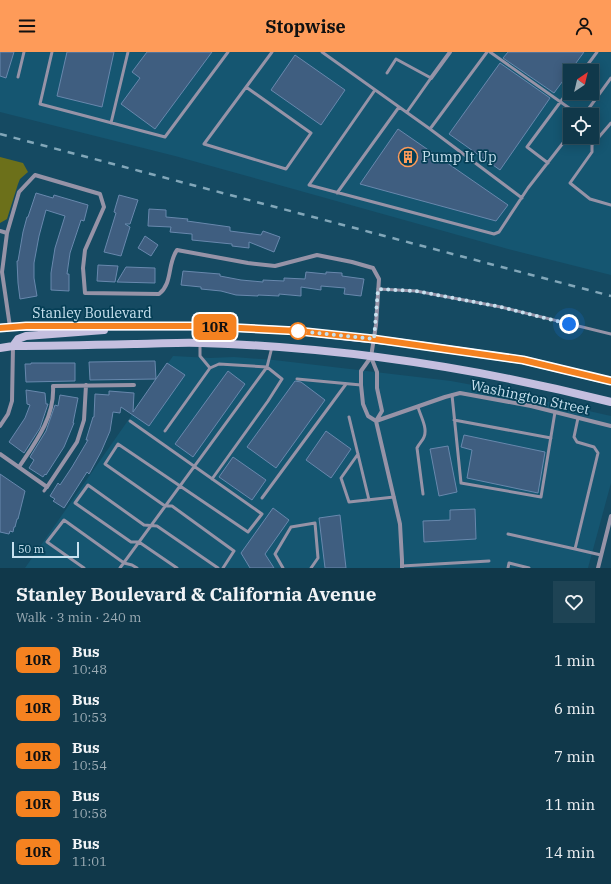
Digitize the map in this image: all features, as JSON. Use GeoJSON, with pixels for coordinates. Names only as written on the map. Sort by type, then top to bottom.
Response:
{"type":"FeatureCollection","features":[{"type":"Feature","properties":{"kind":"main road"},"geometry":{"type":"LineString","coordinates":[[13,346],[18,339],[26,336],[108,330],[120,326]]}},
{"type":"Feature","properties":{"kind":"main road","name":"Stanley Boulevard"},"geometry":{"type":"LineString","coordinates":[[0,328],[200,326],[298,331],[374,339],[523,360],[611,381]]}},
{"type":"Feature","properties":{"kind":"main road"},"geometry":{"type":"LineString","coordinates":[[200,326],[200,343]]}},
{"type":"Feature","properties":{"kind":"main road"},"geometry":{"type":"LineString","coordinates":[[0,334],[10,327]]}},
{"type":"Feature","properties":{"kind":"main road"},"geometry":{"type":"LineString","coordinates":[[0,348],[13,346],[200,343],[272,347],[371,356],[510,379],[611,402]]}},
{"type":"Feature","properties":{"kind":"street"},"geometry":{"type":"LineString","coordinates":[[432,78],[450,52]]}},
{"type":"Feature","properties":{"kind":"street"},"geometry":{"type":"LineString","coordinates":[[10,327],[2,272],[7,233],[19,192],[35,175],[100,194],[104,207],[85,250],[85,293],[158,294],[168,284],[172,256],[177,250],[248,263],[275,266],[317,254],[373,268],[379,279],[374,339],[371,356],[361,371],[361,385],[363,404],[368,416],[376,421]]}},
{"type":"Feature","properties":{"kind":"street"},"geometry":{"type":"LineString","coordinates":[[0,231],[7,233]]}},
{"type":"Feature","properties":{"kind":"street"},"geometry":{"type":"LineString","coordinates":[[0,426],[8,414],[12,401],[13,346]]}},
{"type":"Feature","properties":{"kind":"street"},"geometry":{"type":"LineString","coordinates":[[371,356],[377,372],[377,388],[382,411],[376,421],[400,524],[402,567]]}},
{"type":"Feature","properties":{"kind":"street"},"geometry":{"type":"LineString","coordinates":[[0,454],[46,489],[77,442],[84,420],[86,385]]}},
{"type":"Feature","properties":{"kind":"street"},"geometry":{"type":"LineString","coordinates":[[19,467],[44,430],[53,395],[53,386],[134,385]]}},
{"type":"Feature","properties":{"kind":"street","name":"Washington Street"},"geometry":{"type":"LineString","coordinates":[[376,421],[452,395],[460,394],[479,396],[555,412],[611,426]]}},
{"type":"Feature","properties":{"kind":"street"},"geometry":{"type":"LineString","coordinates":[[598,568],[611,516]]}},
{"type":"Feature","properties":{"kind":"lane"},"geometry":{"type":"LineString","coordinates":[[18,77],[24,52]]}},
{"type":"Feature","properties":{"kind":"lane"},"geometry":{"type":"LineString","coordinates":[[52,52],[40,104],[166,137],[228,52]]}},
{"type":"Feature","properties":{"kind":"lane"},"geometry":{"type":"LineString","coordinates":[[111,123],[128,52]]}},
{"type":"Feature","properties":{"kind":"lane"},"geometry":{"type":"LineString","coordinates":[[246,87],[311,133],[286,169],[204,144],[246,87],[272,52]]}},
{"type":"Feature","properties":{"kind":"lane"},"geometry":{"type":"LineString","coordinates":[[322,52],[407,112],[522,198]]}},
{"type":"Feature","properties":{"kind":"lane"},"geometry":{"type":"LineString","coordinates":[[430,129],[488,52],[569,108]]}},
{"type":"Feature","properties":{"kind":"lane"},"geometry":{"type":"LineString","coordinates":[[588,64],[597,52]]}},
{"type":"Feature","properties":{"kind":"lane"},"geometry":{"type":"LineString","coordinates":[[387,73],[396,59],[432,78],[407,112]]}},
{"type":"Feature","properties":{"kind":"lane"},"geometry":{"type":"LineString","coordinates":[[589,108],[611,78]]}},
{"type":"Feature","properties":{"kind":"lane"},"geometry":{"type":"LineString","coordinates":[[375,90],[309,185],[494,234],[499,232],[522,198],[563,144]]}},
{"type":"Feature","properties":{"kind":"lane"},"geometry":{"type":"LineString","coordinates":[[548,164],[528,147],[563,99]]}},
{"type":"Feature","properties":{"kind":"lane"},"geometry":{"type":"LineString","coordinates":[[337,193],[399,107]]}},
{"type":"Feature","properties":{"kind":"lane"},"geometry":{"type":"LineString","coordinates":[[611,123],[592,145],[592,152],[570,184],[590,199],[611,205]]}},
{"type":"Feature","properties":{"kind":"lane"},"geometry":{"type":"LineString","coordinates":[[378,289],[416,291],[501,307],[611,334]]}},
{"type":"Feature","properties":{"kind":"lane"},"geometry":{"type":"LineString","coordinates":[[200,343],[200,356],[210,368]]}},
{"type":"Feature","properties":{"kind":"lane"},"geometry":{"type":"LineString","coordinates":[[120,568],[267,367],[272,347]]}},
{"type":"Feature","properties":{"kind":"lane"},"geometry":{"type":"LineString","coordinates":[[165,431],[210,368],[219,364],[267,367],[282,378],[212,480]]}},
{"type":"Feature","properties":{"kind":"lane"},"geometry":{"type":"LineString","coordinates":[[297,379],[361,385]]}},
{"type":"Feature","properties":{"kind":"lane"},"geometry":{"type":"LineString","coordinates":[[262,498],[346,384]]}},
{"type":"Feature","properties":{"kind":"lane"},"geometry":{"type":"LineString","coordinates":[[452,395],[461,484],[541,497],[555,412]]}},
{"type":"Feature","properties":{"kind":"lane"},"geometry":{"type":"LineString","coordinates":[[418,407],[425,429],[424,437],[417,448],[422,494]]}},
{"type":"Feature","properties":{"kind":"lane"},"geometry":{"type":"LineString","coordinates":[[349,417],[369,500]]}},
{"type":"Feature","properties":{"kind":"lane"},"geometry":{"type":"LineString","coordinates":[[575,549],[598,453],[594,447],[577,442],[574,437],[578,418]]}},
{"type":"Feature","properties":{"kind":"lane"},"geometry":{"type":"LineString","coordinates":[[454,420],[551,438]]}},
{"type":"Feature","properties":{"kind":"lane"},"geometry":{"type":"LineString","coordinates":[[130,421],[262,514],[248,532],[118,444],[104,464],[165,506],[172,506],[234,551],[223,568]]}},
{"type":"Feature","properties":{"kind":"lane"},"geometry":{"type":"LineString","coordinates":[[358,454],[341,478],[349,502],[394,497]]}},
{"type":"Feature","properties":{"kind":"lane"},"geometry":{"type":"LineString","coordinates":[[177,568],[139,542],[130,542],[75,503],[88,485],[144,525],[157,526],[218,568]]}},
{"type":"Feature","properties":{"kind":"lane"},"geometry":{"type":"LineString","coordinates":[[84,568],[47,542],[64,520],[124,563],[137,568]]}},
{"type":"Feature","properties":{"kind":"lane"},"geometry":{"type":"LineString","coordinates":[[283,568],[275,554],[291,527],[315,523],[318,558],[311,568]]}},
{"type":"Feature","properties":{"kind":"lane"},"geometry":{"type":"LineString","coordinates":[[508,534],[601,555]]}},
{"type":"Feature","properties":{"kind":"lane"},"geometry":{"type":"LineString","coordinates":[[402,567],[489,561]]}},
{"type":"Feature","properties":{"kind":"lane"},"geometry":{"type":"LineString","coordinates":[[508,568],[509,563],[529,568]]}},
{"type":"Feature","properties":{"kind":"shaded area"},"geometry":{"type":"Polygon","coordinates":[[[0,52],[611,52],[611,275],[508,249],[175,156],[0,112],[0,52]]]}},
{"type":"Feature","properties":{"kind":"shaded area"},"geometry":{"type":"Polygon","coordinates":[[[0,157],[23,163],[28,172],[20,179],[7,219],[0,223],[0,157]]]}},
{"type":"Feature","properties":{"kind":"shaded area"},"geometry":{"type":"Polygon","coordinates":[[[173,356],[210,358],[234,357],[274,360],[451,381],[611,416],[611,483],[588,568],[25,568],[173,356]]]}},
{"type":"Feature","properties":{"kind":"building"},"geometry":{"type":"Polygon","coordinates":[[[0,52],[14,52],[6,78],[0,76],[0,52]]]}},
{"type":"Feature","properties":{"kind":"building"},"geometry":{"type":"Polygon","coordinates":[[[67,52],[114,52],[102,107],[57,96],[67,52]]]}},
{"type":"Feature","properties":{"kind":"building"},"geometry":{"type":"Polygon","coordinates":[[[147,52],[212,52],[155,129],[121,104],[140,78],[132,72],[147,52]]]}},
{"type":"Feature","properties":{"kind":"building"},"geometry":{"type":"Polygon","coordinates":[[[508,52],[584,52],[575,64],[563,64],[563,81],[554,93],[503,58],[508,52]]]}},
{"type":"Feature","properties":{"kind":"building"},"geometry":{"type":"Polygon","coordinates":[[[295,55],[345,90],[321,125],[271,90],[295,55]]]}},
{"type":"Feature","properties":{"kind":"building"},"geometry":{"type":"Polygon","coordinates":[[[500,63],[550,98],[500,170],[449,134],[500,63]]]}},
{"type":"Feature","properties":{"kind":"building","name":"Pump It Up"},"geometry":{"type":"Polygon","coordinates":[[[398,129],[508,205],[496,221],[360,184],[398,129]]]}},
{"type":"Feature","properties":{"kind":"building"},"geometry":{"type":"Polygon","coordinates":[[[36,193],[53,198],[54,195],[88,205],[84,221],[81,220],[70,253],[67,274],[69,274],[69,291],[51,290],[51,273],[55,248],[65,216],[46,210],[34,263],[34,278],[37,296],[20,299],[17,261],[27,217],[36,193]]]}},
{"type":"Feature","properties":{"kind":"building"},"geometry":{"type":"Polygon","coordinates":[[[119,195],[138,200],[130,224],[125,224],[130,227],[121,256],[104,252],[116,213],[114,212],[119,195]]]}},
{"type":"Feature","properties":{"kind":"building"},"geometry":{"type":"Polygon","coordinates":[[[149,209],[166,210],[166,217],[188,219],[187,221],[230,227],[230,231],[261,235],[263,231],[280,237],[274,252],[249,242],[249,248],[232,246],[232,244],[192,240],[192,234],[170,232],[171,227],[148,226],[149,209]]]}},
{"type":"Feature","properties":{"kind":"building"},"geometry":{"type":"Polygon","coordinates":[[[145,236],[158,245],[151,256],[138,248],[145,236]]]}},
{"type":"Feature","properties":{"kind":"building"},"geometry":{"type":"Polygon","coordinates":[[[98,265],[118,266],[115,282],[97,281],[98,265]]]}},
{"type":"Feature","properties":{"kind":"building"},"geometry":{"type":"Polygon","coordinates":[[[126,267],[155,268],[155,283],[117,282],[126,267]]]}},
{"type":"Feature","properties":{"kind":"building"},"geometry":{"type":"Polygon","coordinates":[[[183,271],[220,274],[220,276],[241,280],[263,282],[263,280],[284,281],[284,278],[305,279],[306,272],[326,274],[326,272],[342,273],[342,276],[364,279],[361,296],[344,294],[345,288],[321,286],[321,290],[301,287],[301,296],[279,294],[279,296],[258,296],[236,295],[221,291],[201,289],[201,287],[181,285],[183,271]]]}},
{"type":"Feature","properties":{"kind":"building"},"geometry":{"type":"Polygon","coordinates":[[[155,361],[156,379],[90,380],[89,362],[155,361]]]}},
{"type":"Feature","properties":{"kind":"building"},"geometry":{"type":"Polygon","coordinates":[[[75,363],[75,381],[26,382],[25,364],[75,363]]]}},
{"type":"Feature","properties":{"kind":"building"},"geometry":{"type":"Polygon","coordinates":[[[167,363],[185,375],[149,426],[121,407],[120,413],[113,412],[110,431],[89,474],[87,472],[64,508],[53,501],[55,499],[50,496],[58,483],[60,485],[88,440],[86,440],[94,417],[95,394],[109,395],[109,391],[134,393],[133,412],[167,363]]]}},
{"type":"Feature","properties":{"kind":"building"},"geometry":{"type":"Polygon","coordinates":[[[228,371],[245,384],[193,457],[175,444],[228,371]]]}},
{"type":"Feature","properties":{"kind":"building"},"geometry":{"type":"Polygon","coordinates":[[[295,381],[301,382],[325,400],[276,468],[247,447],[295,381]]]}},
{"type":"Feature","properties":{"kind":"building"},"geometry":{"type":"Polygon","coordinates":[[[26,390],[45,393],[46,404],[48,404],[40,428],[24,453],[9,442],[25,418],[30,405],[27,404],[26,390]]]}},
{"type":"Feature","properties":{"kind":"building"},"geometry":{"type":"Polygon","coordinates":[[[60,395],[78,398],[74,423],[64,447],[46,475],[45,474],[43,477],[29,468],[34,460],[30,457],[46,431],[55,405],[58,406],[60,395]]]}},
{"type":"Feature","properties":{"kind":"building"},"geometry":{"type":"Polygon","coordinates":[[[326,431],[351,449],[331,478],[306,460],[326,431]]]}},
{"type":"Feature","properties":{"kind":"building"},"geometry":{"type":"Polygon","coordinates":[[[464,435],[545,452],[538,493],[467,478],[472,450],[461,447],[464,435]]]}},
{"type":"Feature","properties":{"kind":"building"},"geometry":{"type":"Polygon","coordinates":[[[448,446],[457,492],[439,496],[430,449],[448,446]]]}},
{"type":"Feature","properties":{"kind":"building"},"geometry":{"type":"Polygon","coordinates":[[[233,457],[266,480],[252,500],[219,477],[233,457]]]}},
{"type":"Feature","properties":{"kind":"building"},"geometry":{"type":"Polygon","coordinates":[[[0,474],[25,491],[18,519],[13,532],[10,531],[9,534],[0,532],[0,474]]]}},
{"type":"Feature","properties":{"kind":"building"},"geometry":{"type":"Polygon","coordinates":[[[273,508],[289,520],[265,554],[274,568],[250,568],[241,553],[273,508]]]}},
{"type":"Feature","properties":{"kind":"building"},"geometry":{"type":"Polygon","coordinates":[[[475,509],[476,539],[424,542],[423,521],[450,520],[450,510],[475,509]]]}},
{"type":"Feature","properties":{"kind":"building"},"geometry":{"type":"Polygon","coordinates":[[[340,515],[346,568],[325,568],[319,518],[340,515]]]}},
{"type":"Feature","properties":{"kind":"railway"},"geometry":{"type":"LineString","coordinates":[[0,134],[611,296]]}},
{"type":"Feature","properties":{"kind":"bus line","name":"10R"},"geometry":{"type":"LineString","coordinates":[[0,328],[26,326],[200,326],[298,331],[374,339],[523,360],[611,381]]}},
{"type":"Feature","properties":{"kind":"place","name":"Pump It Up"},"geometry":{"type":"Point","coordinates":[408,157]}},
{"type":"Feature","properties":{"kind":"route"},"geometry":{"type":"LineString","coordinates":[[298,331],[374,339],[378,289],[416,291],[436,296],[501,307],[569,324]]}}]}
